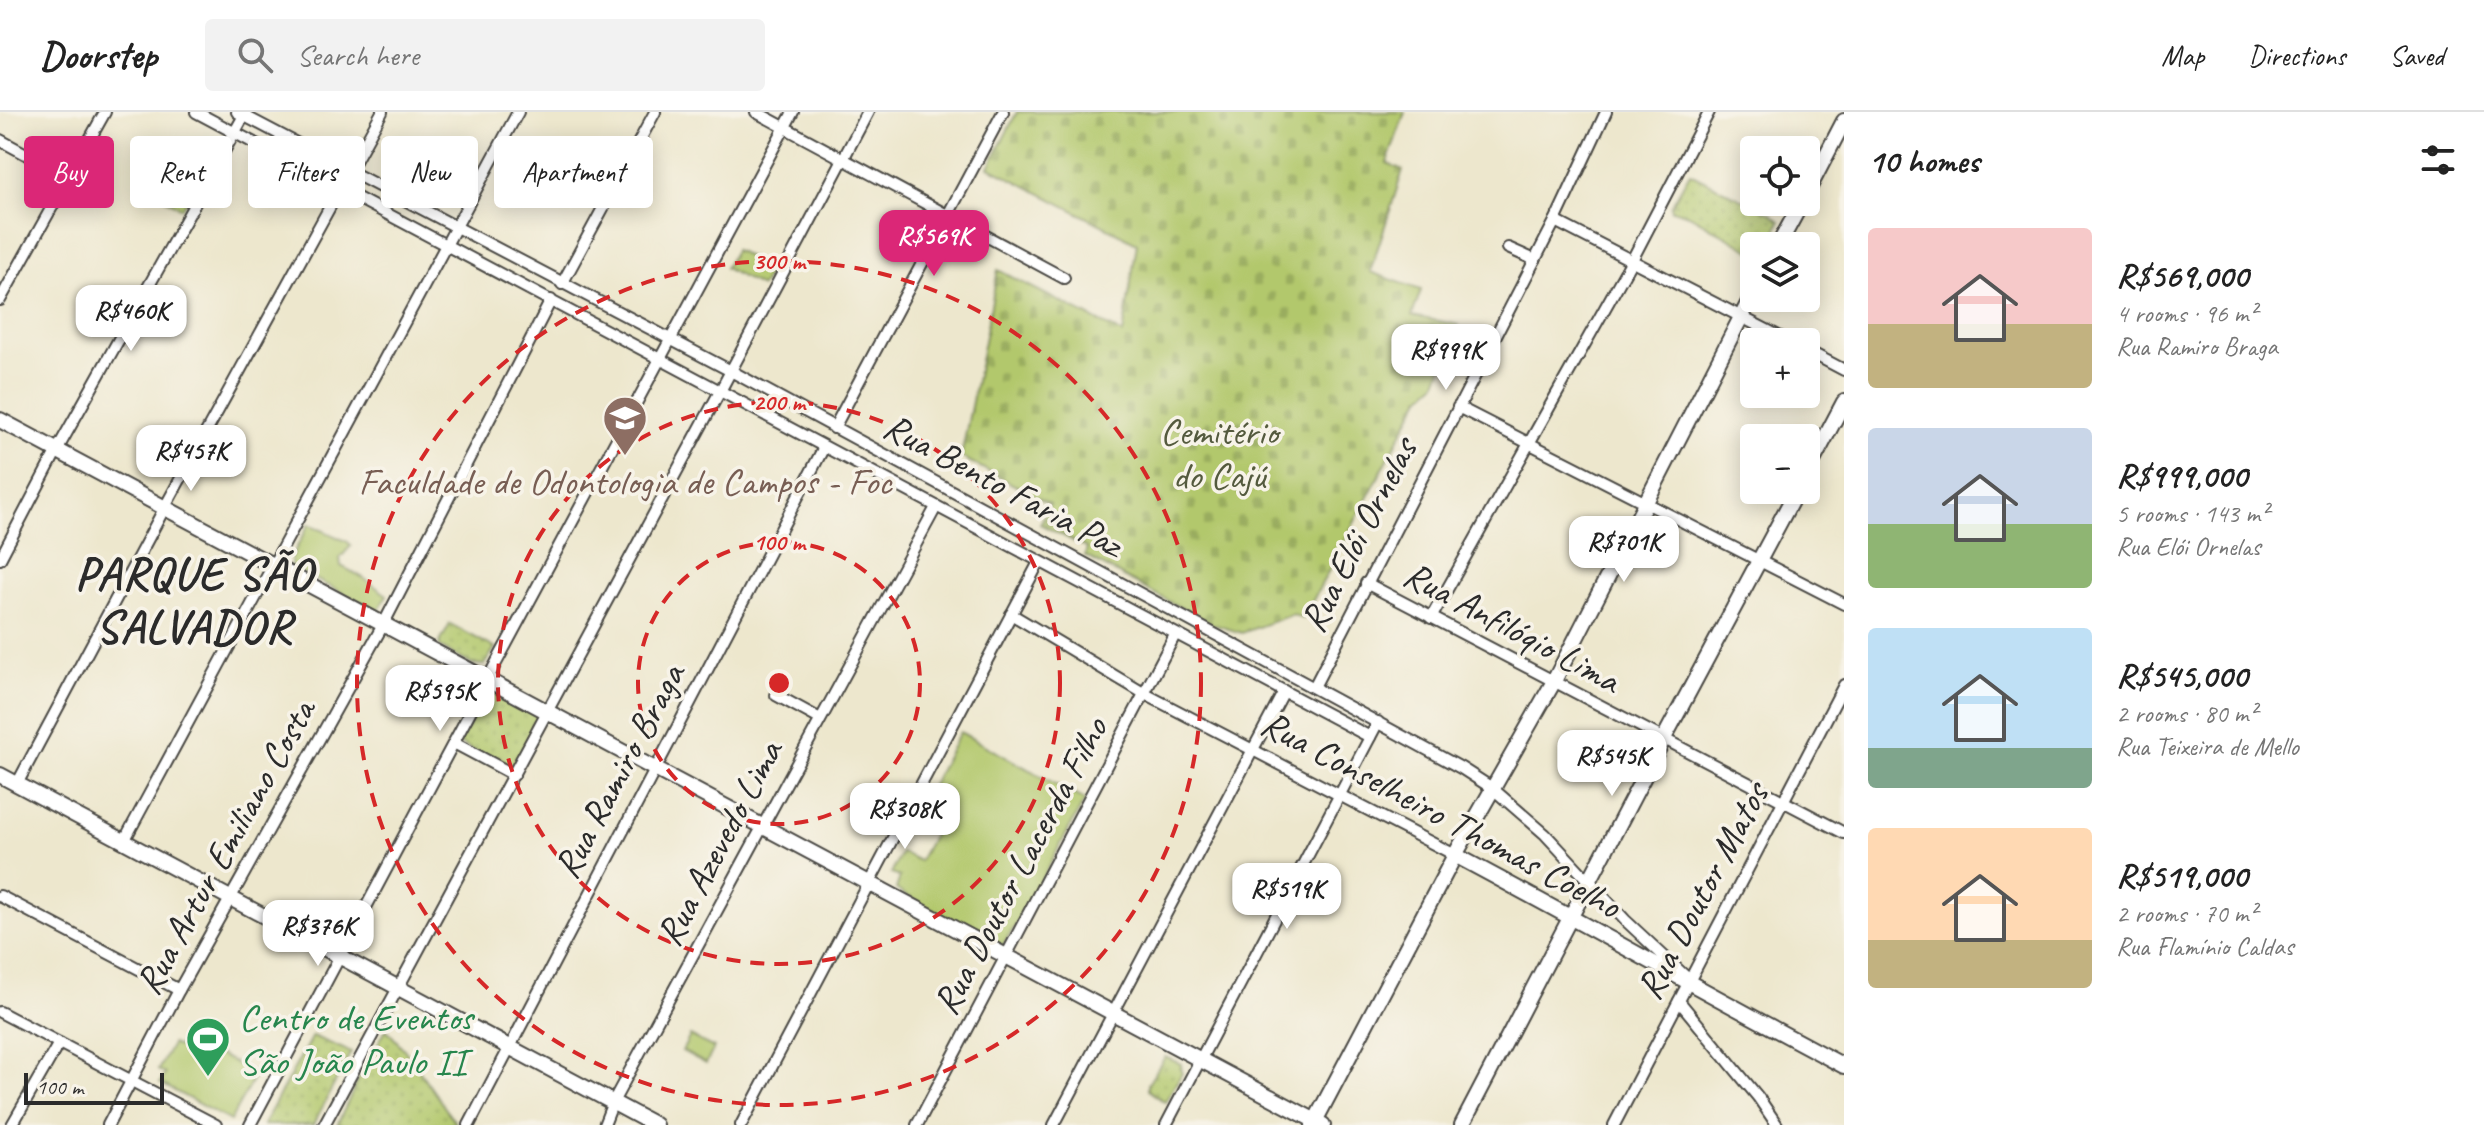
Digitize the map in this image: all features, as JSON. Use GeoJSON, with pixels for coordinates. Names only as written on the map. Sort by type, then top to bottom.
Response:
{"type":"FeatureCollection","features":[{"type":"Feature","properties":{"kind":"main road"},"geometry":{"type":"LineString","coordinates":[[1820,167],[1844,121]]}},
{"type":"Feature","properties":{"kind":"main road"},"geometry":{"type":"LineString","coordinates":[[0,420],[1202,1059],[1317,1124],[1455,855],[1553,683],[1744,312]]}},
{"type":"Feature","properties":{"kind":"main road"},"geometry":{"type":"LineString","coordinates":[[1820,447],[1844,402]]}},
{"type":"Feature","properties":{"kind":"main road"},"geometry":{"type":"LineString","coordinates":[[1462,1125],[1790,504]]}},
{"type":"Feature","properties":{"kind":"main road"},"geometry":{"type":"LineString","coordinates":[[0,775],[655,1125]]}},
{"type":"Feature","properties":{"kind":"main road","name":"Rua Conselheiro Thomas Coelho"},"geometry":{"type":"LineString","coordinates":[[1455,855],[1844,1066]]}},
{"type":"Feature","properties":{"kind":"street"},"geometry":{"type":"LineString","coordinates":[[91,136],[105,112]]}},
{"type":"Feature","properties":{"kind":"street","name":"Rua Bento Faria Paz"},"geometry":{"type":"LineString","coordinates":[[196,112],[248,139]]}},
{"type":"Feature","properties":{"kind":"street"},"geometry":{"type":"LineString","coordinates":[[365,143],[382,112]]}},
{"type":"Feature","properties":{"kind":"street"},"geometry":{"type":"LineString","coordinates":[[124,841],[518,112]]}},
{"type":"Feature","properties":{"kind":"street"},"geometry":{"type":"LineString","coordinates":[[562,284],[655,112]]}},
{"type":"Feature","properties":{"kind":"street"},"geometry":{"type":"LineString","coordinates":[[756,112],[1064,278]]}},
{"type":"Feature","properties":{"kind":"street"},"geometry":{"type":"LineString","coordinates":[[250,1125],[793,112]]}},
{"type":"Feature","properties":{"kind":"street"},"geometry":{"type":"LineString","coordinates":[[324,1125],[868,112]]}},
{"type":"Feature","properties":{"kind":"street"},"geometry":{"type":"LineString","coordinates":[[834,428],[1003,112]]}},
{"type":"Feature","properties":{"kind":"street","name":"Rua Elói Ornelas"},"geometry":{"type":"LineString","coordinates":[[1314,687],[1555,221],[1606,112]]}},
{"type":"Feature","properties":{"kind":"street"},"geometry":{"type":"LineString","coordinates":[[1431,618],[1632,260],[1709,112]]}},
{"type":"Feature","properties":{"kind":"street"},"geometry":{"type":"LineString","coordinates":[[0,559],[57,450],[236,133],[243,113]]}},
{"type":"Feature","properties":{"kind":"street","name":"Rua Bento Faria Paz"},"geometry":{"type":"LineString","coordinates":[[243,113],[284,136]]}},
{"type":"Feature","properties":{"kind":"street"},"geometry":{"type":"LineString","coordinates":[[0,140],[24,153]]}},
{"type":"Feature","properties":{"kind":"street","name":"Rua Bento Faria Paz"},"geometry":{"type":"LineString","coordinates":[[365,181],[731,371],[1461,768],[1492,788],[1545,834],[1688,982]]}},
{"type":"Feature","properties":{"kind":"street","name":"Rua Bento Faria Paz"},"geometry":{"type":"LineString","coordinates":[[365,202],[1370,737]]}},
{"type":"Feature","properties":{"kind":"street"},"geometry":{"type":"LineString","coordinates":[[0,300],[51,208]]}},
{"type":"Feature","properties":{"kind":"street"},"geometry":{"type":"LineString","coordinates":[[17,784],[328,208]]}},
{"type":"Feature","properties":{"kind":"street"},"geometry":{"type":"LineString","coordinates":[[1555,221],[1763,328]]}},
{"type":"Feature","properties":{"kind":"street"},"geometry":{"type":"LineString","coordinates":[[1508,248],[1535,260]]}},
{"type":"Feature","properties":{"kind":"street"},"geometry":{"type":"LineString","coordinates":[[0,273],[11,279]]}},
{"type":"Feature","properties":{"kind":"street","name":"Rua Artur Emiliano Costa"},"geometry":{"type":"LineString","coordinates":[[108,1125],[179,990],[383,625],[551,300]]}},
{"type":"Feature","properties":{"kind":"street"},"geometry":{"type":"LineString","coordinates":[[1820,357],[1844,370]]}},
{"type":"Feature","properties":{"kind":"street"},"geometry":{"type":"LineString","coordinates":[[1458,407],[1844,604]]}},
{"type":"Feature","properties":{"kind":"street","name":"Rua Ramiro Braga"},"geometry":{"type":"LineString","coordinates":[[469,1125],[824,447]]}},
{"type":"Feature","properties":{"kind":"street","name":"Rua Azevedo Lima"},"geometry":{"type":"LineString","coordinates":[[604,1125],[613,1102],[936,507]]}},
{"type":"Feature","properties":{"kind":"street"},"geometry":{"type":"LineString","coordinates":[[741,1125],[1039,562]]}},
{"type":"Feature","properties":{"kind":"street","name":"Rua Anfilóqio Lima"},"geometry":{"type":"LineString","coordinates":[[1366,583],[1844,833]]}},
{"type":"Feature","properties":{"kind":"street","name":"Rua Conselheiro Thomas Coelho"},"geometry":{"type":"LineString","coordinates":[[1011,614],[1145,694],[1455,855]]}},
{"type":"Feature","properties":{"kind":"street","name":"Rua Doutor Lacerda Filho"},"geometry":{"type":"LineString","coordinates":[[917,1125],[1175,635]]}},
{"type":"Feature","properties":{"kind":"street","name":"Rua Doutor Matos"},"geometry":{"type":"LineString","coordinates":[[1614,1125],[1844,685]]}},
{"type":"Feature","properties":{"kind":"street"},"geometry":{"type":"LineString","coordinates":[[1054,1125],[1284,691]]}},
{"type":"Feature","properties":{"kind":"street"},"geometry":{"type":"LineString","coordinates":[[776,695],[820,719]]}},
{"type":"Feature","properties":{"kind":"street"},"geometry":{"type":"LineString","coordinates":[[1166,1125],[1378,722]]}},
{"type":"Feature","properties":{"kind":"street"},"geometry":{"type":"LineString","coordinates":[[454,743],[514,775]]}},
{"type":"Feature","properties":{"kind":"street"},"geometry":{"type":"LineString","coordinates":[[0,896],[179,990]]}},
{"type":"Feature","properties":{"kind":"street"},"geometry":{"type":"LineString","coordinates":[[1679,1001],[1777,1125]]}},
{"type":"Feature","properties":{"kind":"street"},"geometry":{"type":"LineString","coordinates":[[0,1012],[216,1125]]}},
{"type":"Feature","properties":{"kind":"street"},"geometry":{"type":"LineString","coordinates":[[12,1125],[59,1043]]}},
{"type":"Feature","properties":{"kind":"green space","name":"Cemitério do Cajú"},"geometry":{"type":"Polygon","coordinates":[[[1017,112],[1405,112],[1387,163],[1403,170],[1370,272],[1421,290],[1412,316],[1459,325],[1436,384],[1421,397],[1303,619],[1293,614],[1242,633],[1209,623],[1085,556],[1087,548],[1040,524],[1050,504],[961,457],[998,270],[1123,334],[1137,243],[989,167],[1017,112]]]}},
{"type":"Feature","properties":{"kind":"green space"},"geometry":{"type":"Polygon","coordinates":[[[1690,173],[1740,198],[1740,216],[1774,216],[1780,221],[1776,232],[1740,232],[1740,244],[1689,215],[1672,210],[1671,206],[1690,173]]]}},
{"type":"Feature","properties":{"kind":"green space"},"geometry":{"type":"Polygon","coordinates":[[[735,250],[771,268],[761,287],[725,268],[735,250]]]}},
{"type":"Feature","properties":{"kind":"green space"},"geometry":{"type":"Polygon","coordinates":[[[309,524],[348,542],[351,546],[340,558],[341,566],[387,595],[378,611],[291,567],[291,558],[309,524]]]}},
{"type":"Feature","properties":{"kind":"green space"},"geometry":{"type":"Polygon","coordinates":[[[450,624],[495,648],[484,665],[471,664],[440,647],[450,624]]]}},
{"type":"Feature","properties":{"kind":"green space"},"geometry":{"type":"Polygon","coordinates":[[[491,685],[544,713],[513,772],[459,743],[491,685]]]}},
{"type":"Feature","properties":{"kind":"green space"},"geometry":{"type":"Polygon","coordinates":[[[960,732],[1085,800],[1001,947],[903,894],[896,889],[900,877],[891,874],[901,852],[919,861],[935,831],[915,817],[960,732]]]}},
{"type":"Feature","properties":{"kind":"green space"},"geometry":{"type":"Polygon","coordinates":[[[386,1029],[404,1049],[457,1125],[337,1125],[386,1029]]]}},
{"type":"Feature","properties":{"kind":"green space","name":"Centro de Eventos São João Paulo II"},"geometry":{"type":"Polygon","coordinates":[[[184,1036],[256,1074],[230,1121],[160,1083],[165,1074],[158,1070],[172,1044],[178,1047],[184,1036]]]}},
{"type":"Feature","properties":{"kind":"green space"},"geometry":{"type":"Polygon","coordinates":[[[312,1036],[351,1052],[313,1125],[263,1125],[312,1036]]]}},
{"type":"Feature","properties":{"kind":"green space"},"geometry":{"type":"Polygon","coordinates":[[[690,1036],[714,1048],[706,1064],[682,1051],[690,1036]]]}},
{"type":"Feature","properties":{"kind":"green space"},"geometry":{"type":"Polygon","coordinates":[[[1165,1057],[1181,1064],[1182,1073],[1165,1102],[1148,1090],[1148,1084],[1165,1057]]]}},
{"type":"Feature","properties":{"kind":"place","name":"Faculdade de Odontologia de Campos - Foc"},"geometry":{"type":"Point","coordinates":[625,457]}},
{"type":"Feature","properties":{"kind":"place","name":"Centro de Eventos São João Paulo II"},"geometry":{"type":"Point","coordinates":[208,1078]}},
{"type":"Feature","properties":{"kind":"district","name":"PARQUE SÃO SALVADOR"},"geometry":{"type":"Point","coordinates":[194,600]}}]}
